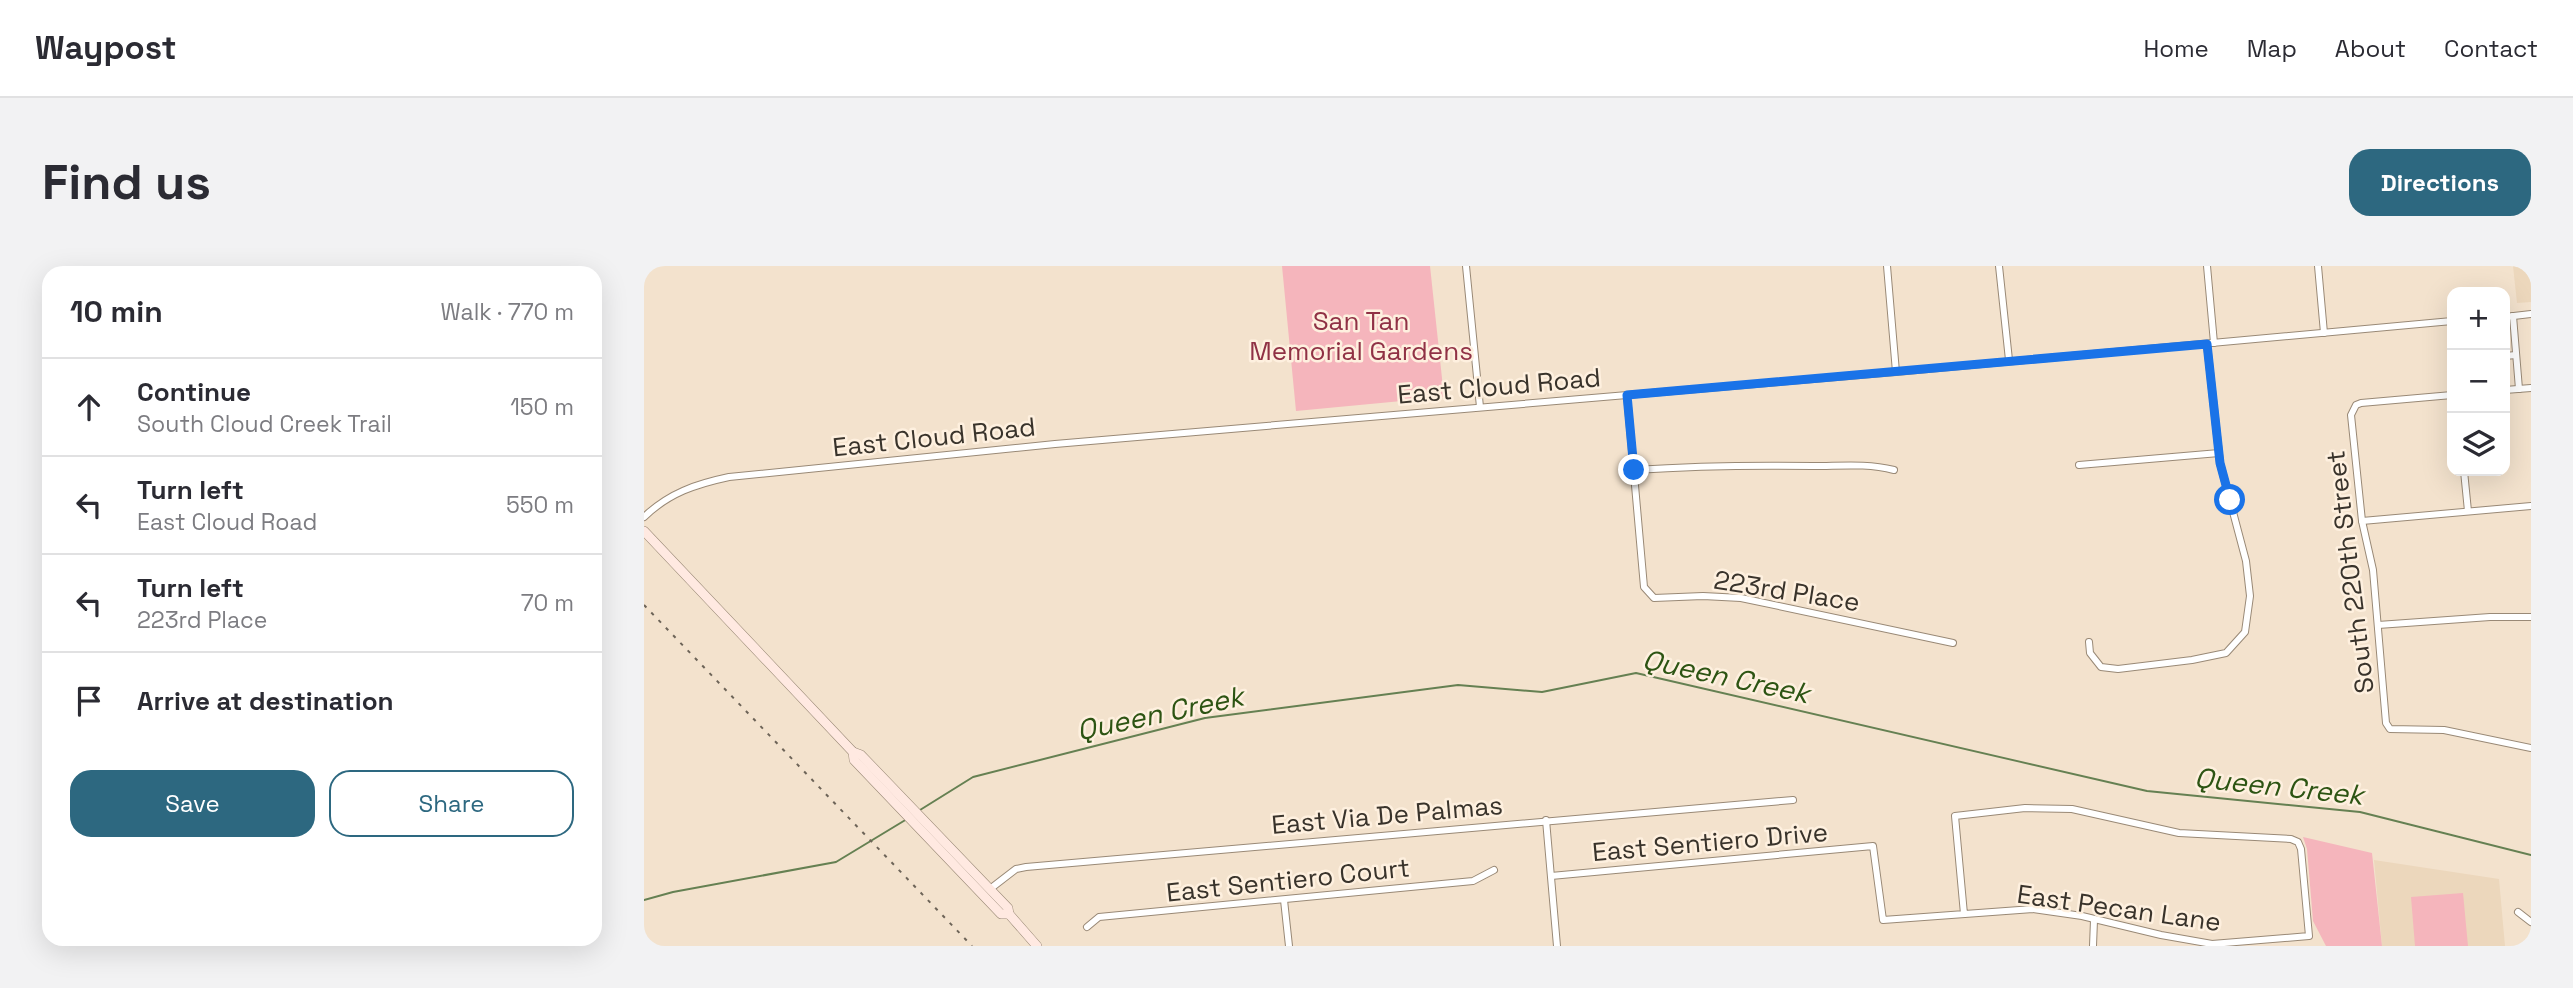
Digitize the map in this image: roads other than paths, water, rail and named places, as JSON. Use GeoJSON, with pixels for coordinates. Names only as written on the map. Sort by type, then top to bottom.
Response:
{"type":"FeatureCollection","features":[{"type":"Feature","properties":{"kind":"main road"},"geometry":{"type":"LineString","coordinates":[[644,530],[853,752],[854,760],[943,848],[1001,914],[1009,914]]}},
{"type":"Feature","properties":{"kind":"main road"},"geometry":{"type":"LineString","coordinates":[[943,848],[990,889],[1037,946]]}},
{"type":"Feature","properties":{"kind":"street"},"geometry":{"type":"LineString","coordinates":[[1466,266],[1480,407]]}},
{"type":"Feature","properties":{"kind":"street"},"geometry":{"type":"LineString","coordinates":[[1887,266],[1896,372]]}},
{"type":"Feature","properties":{"kind":"street"},"geometry":{"type":"LineString","coordinates":[[2000,266],[2009,360]]}},
{"type":"Feature","properties":{"kind":"street"},"geometry":{"type":"LineString","coordinates":[[2089,642],[2090,653],[2101,667],[2118,669],[2226,653],[2245,632],[2250,596],[2246,561],[2219,453],[2207,266]]}},
{"type":"Feature","properties":{"kind":"street"},"geometry":{"type":"LineString","coordinates":[[2318,266],[2324,333]]}},
{"type":"Feature","properties":{"kind":"street"},"geometry":{"type":"LineString","coordinates":[[2510,316],[2531,314]]}},
{"type":"Feature","properties":{"kind":"street","name":"East Cloud Road"},"geometry":{"type":"LineString","coordinates":[[644,517],[682,490],[729,477],[1042,446],[2447,321]]}},
{"type":"Feature","properties":{"kind":"street"},"geometry":{"type":"LineString","coordinates":[[2510,322],[2519,389]]}},
{"type":"Feature","properties":{"kind":"street"},"geometry":{"type":"LineString","coordinates":[[2510,356],[2516,355]]}},
{"type":"Feature","properties":{"kind":"street"},"geometry":{"type":"LineString","coordinates":[[2510,390],[2531,388]]}},
{"type":"Feature","properties":{"kind":"street","name":"223rd Place"},"geometry":{"type":"LineString","coordinates":[[1627,395],[1644,587],[1654,598],[1741,598],[1855,620],[1953,643]]}},
{"type":"Feature","properties":{"kind":"street","name":"South 220th Street"},"geometry":{"type":"LineString","coordinates":[[2447,395],[2361,403],[2353,409],[2351,415],[2362,521],[2373,570],[2386,723],[2390,729],[2444,730],[2531,748]]}},
{"type":"Feature","properties":{"kind":"street"},"geometry":{"type":"LineString","coordinates":[[2079,465],[2219,453]]}},
{"type":"Feature","properties":{"kind":"street"},"geometry":{"type":"LineString","coordinates":[[1634,470],[1725,465],[1871,464],[1894,470]]}},
{"type":"Feature","properties":{"kind":"street"},"geometry":{"type":"LineString","coordinates":[[2464,476],[2468,511]]}},
{"type":"Feature","properties":{"kind":"street"},"geometry":{"type":"LineString","coordinates":[[2362,521],[2531,506]]}},
{"type":"Feature","properties":{"kind":"street"},"geometry":{"type":"LineString","coordinates":[[2378,625],[2490,617],[2531,617]]}},
{"type":"Feature","properties":{"kind":"street","name":"East Via De Palmas"},"geometry":{"type":"LineString","coordinates":[[990,889],[1016,869],[1026,867],[1793,800]]}},
{"type":"Feature","properties":{"kind":"street","name":"East Pecan Lane"},"geometry":{"type":"LineString","coordinates":[[1883,920],[2032,909],[2212,944],[2308,936],[2301,849],[2298,842],[2291,839],[2179,832],[2072,809],[2025,808],[1955,816],[1964,914]]}},
{"type":"Feature","properties":{"kind":"street"},"geometry":{"type":"LineString","coordinates":[[1546,820],[1557,946],[1549,946]]}},
{"type":"Feature","properties":{"kind":"street","name":"East Sentiero Drive"},"geometry":{"type":"LineString","coordinates":[[1551,876],[1873,846],[1883,920]]}},
{"type":"Feature","properties":{"kind":"street","name":"East Sentiero Court"},"geometry":{"type":"LineString","coordinates":[[1087,927],[1100,917],[1473,881],[1494,870]]}},
{"type":"Feature","properties":{"kind":"street"},"geometry":{"type":"LineString","coordinates":[[1284,900],[1289,946]]}},
{"type":"Feature","properties":{"kind":"street"},"geometry":{"type":"LineString","coordinates":[[2518,912],[2531,922]]}},
{"type":"Feature","properties":{"kind":"street"},"geometry":{"type":"LineString","coordinates":[[2093,946],[2094,920]]}},
{"type":"Feature","properties":{"kind":"waterway","name":"Queen Creek"},"geometry":{"type":"LineString","coordinates":[[920,810],[973,777],[1205,718],[1458,685],[1542,692],[1636,673],[2147,791],[2360,812],[2531,855]]}},
{"type":"Feature","properties":{"kind":"waterway","name":"Queen Creek"},"geometry":{"type":"LineString","coordinates":[[644,900],[673,892],[836,862],[907,819]]}},
{"type":"Feature","properties":{"kind":"railway"},"geometry":{"type":"LineString","coordinates":[[644,605],[972,946]]}},
{"type":"Feature","properties":{"kind":"park label","name":"San Tan Memorial Gardens"},"geometry":{"type":"Point","coordinates":[1361,336]}}]}
